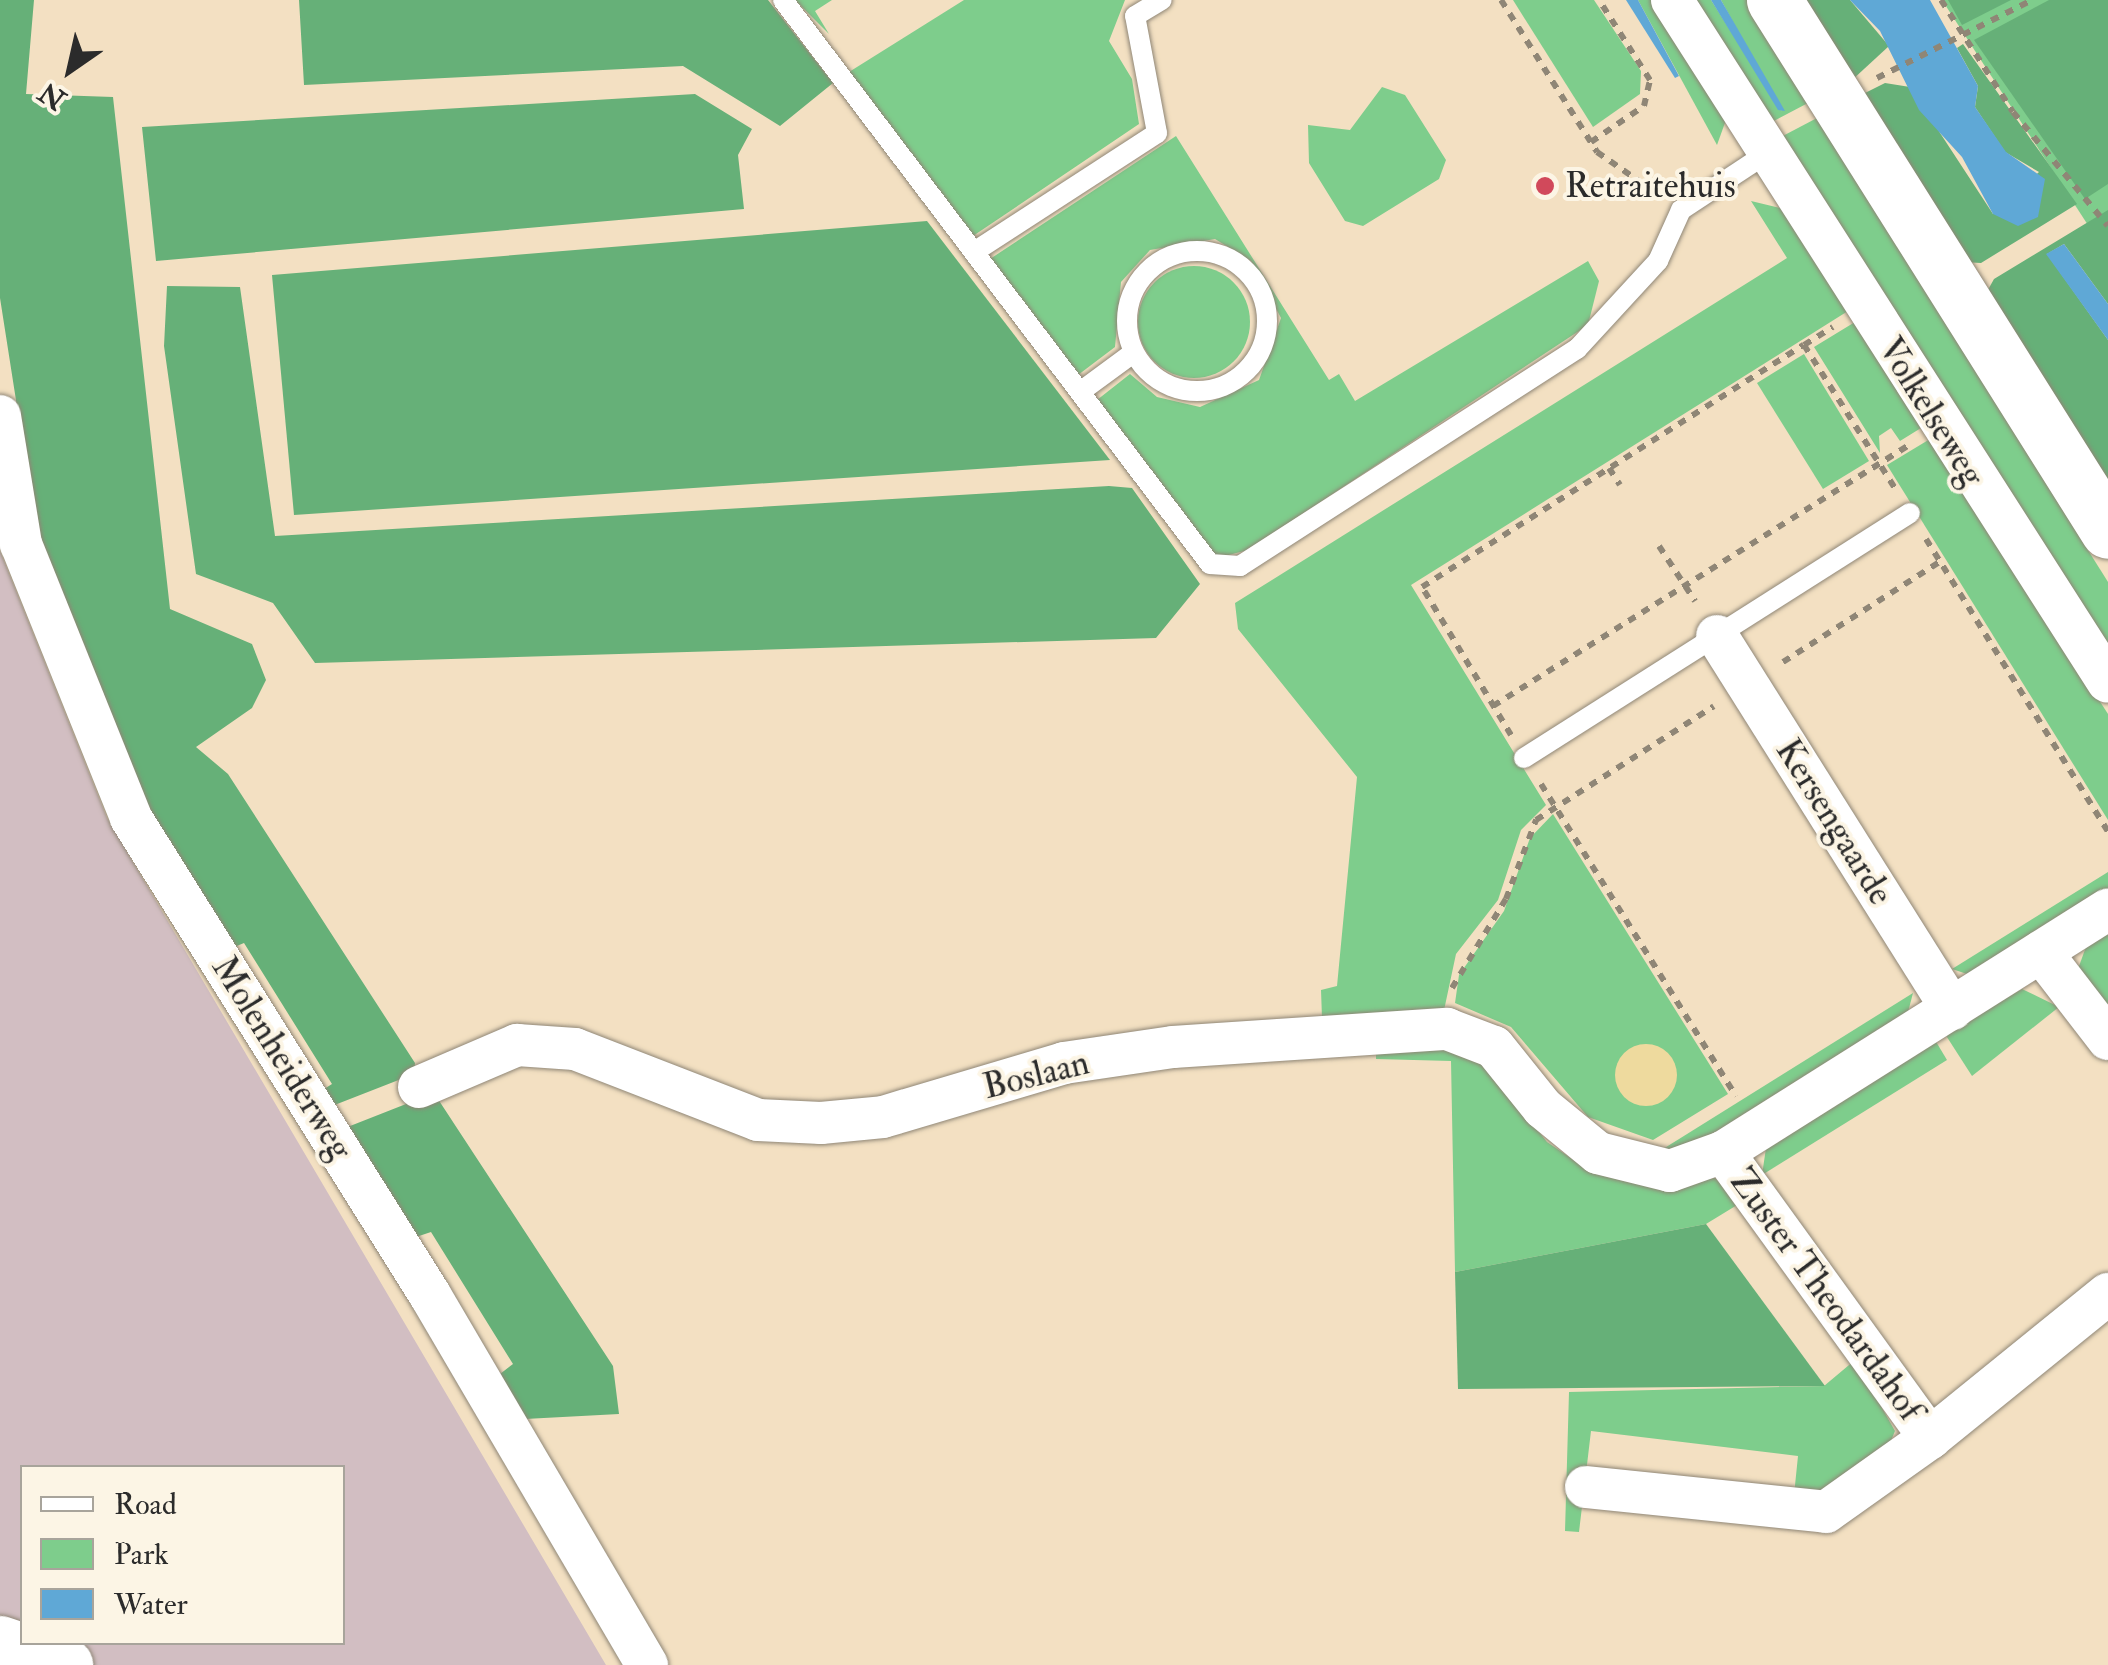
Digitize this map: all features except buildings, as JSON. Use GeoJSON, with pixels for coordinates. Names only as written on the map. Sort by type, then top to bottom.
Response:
{"type":"FeatureCollection","features":[{"type":"Feature","properties":{"kind":"street","name":"Volkelseweg"},"geometry":{"type":"LineString","coordinates":[[1672,0],[1938,427],[2108,682]]}},
{"type":"Feature","properties":{"kind":"street"},"geometry":{"type":"LineString","coordinates":[[1774,0],[2108,530]]}},
{"type":"Feature","properties":{"kind":"street","name":"Molenheiderweg"},"geometry":{"type":"LineString","coordinates":[[0,416],[21,544],[131,818],[420,1278],[647,1665]]}},
{"type":"Feature","properties":{"kind":"street","name":"Kersengaarde"},"geometry":{"type":"LineString","coordinates":[[1717,636],[1952,1008]]}},
{"type":"Feature","properties":{"kind":"street"},"geometry":{"type":"LineString","coordinates":[[1723,1152],[2108,910]]}},
{"type":"Feature","properties":{"kind":"street"},"geometry":{"type":"LineString","coordinates":[[2041,952],[2108,1039]]}},
{"type":"Feature","properties":{"kind":"street","name":"Boslaan"},"geometry":{"type":"LineString","coordinates":[[419,1086],[517,1045],[575,1049],[758,1120],[821,1123],[883,1117],[1064,1063],[1172,1047],[1446,1029],[1494,1047],[1544,1108],[1598,1153],[1670,1172],[1723,1152]]}},
{"type":"Feature","properties":{"kind":"street","name":"Zuster Theodardahof"},"geometry":{"type":"LineString","coordinates":[[1723,1152],[1930,1438]]}},
{"type":"Feature","properties":{"kind":"street","name":"Zuster Theodardahof"},"geometry":{"type":"LineString","coordinates":[[1586,1487],[1826,1512],[1930,1438],[2108,1294]]}},
{"type":"Feature","properties":{"kind":"street"},"geometry":{"type":"LineString","coordinates":[[0,1642],[65,1665]]}},
{"type":"Feature","properties":{"kind":"lane"},"geometry":{"type":"LineString","coordinates":[[783,0],[1210,564],[1240,566],[1577,349],[1658,261],[1681,210],[1764,145]]}},
{"type":"Feature","properties":{"kind":"lane"},"geometry":{"type":"LineString","coordinates":[[974,252],[1156,132],[1135,16],[1162,0]]}},
{"type":"Feature","properties":{"kind":"lane"},"geometry":{"type":"LineString","coordinates":[[1219,254],[1262,294],[1260,353],[1233,382],[1174,388],[1133,353],[1127,308],[1161,261],[1219,254]]}},
{"type":"Feature","properties":{"kind":"lane"},"geometry":{"type":"LineString","coordinates":[[1080,392],[1133,353]]}},
{"type":"Feature","properties":{"kind":"lane"},"geometry":{"type":"LineString","coordinates":[[1524,758],[1910,512]]}},
{"type":"Feature","properties":{"kind":"path"},"geometry":{"type":"LineString","coordinates":[[1501,0],[1591,142],[1681,210]]}},
{"type":"Feature","properties":{"kind":"path"},"geometry":{"type":"LineString","coordinates":[[1591,142],[1644,106],[1650,80],[1599,0]]}},
{"type":"Feature","properties":{"kind":"path"},"geometry":{"type":"LineString","coordinates":[[1941,0],[1957,36],[2108,226]]}},
{"type":"Feature","properties":{"kind":"path"},"geometry":{"type":"LineString","coordinates":[[1896,68],[2032,0]]}},
{"type":"Feature","properties":{"kind":"path"},"geometry":{"type":"LineString","coordinates":[[1493,706],[1938,427]]}},
{"type":"Feature","properties":{"kind":"path"},"geometry":{"type":"LineString","coordinates":[[1610,468],[1620,485]]}},
{"type":"Feature","properties":{"kind":"path"},"geometry":{"type":"LineString","coordinates":[[1659,546],[1717,636]]}},
{"type":"Feature","properties":{"kind":"path"},"geometry":{"type":"LineString","coordinates":[[1446,1029],[1453,974],[1506,899],[1536,820],[1940,561]]}},
{"type":"Feature","properties":{"kind":"shaded area"},"geometry":{"type":"Polygon","coordinates":[[[0,551],[107,818],[606,1665],[0,1665],[0,551]]]}},
{"type":"Feature","properties":{"kind":"green space"},"geometry":{"type":"Polygon","coordinates":[[[0,0],[34,0],[26,94],[113,97],[170,609],[252,644],[266,680],[252,708],[196,747],[228,774],[415,1063],[414,1074],[332,1106],[321,1091],[332,1084],[244,943],[232,948],[171,870],[36,528],[0,298],[0,0]]]}},
{"type":"Feature","properties":{"kind":"green space"},"geometry":{"type":"Polygon","coordinates":[[[299,0],[768,0],[833,83],[780,126],[683,66],[304,85],[299,0]]]}},
{"type":"Feature","properties":{"kind":"green space"},"geometry":{"type":"Polygon","coordinates":[[[795,0],[832,0],[815,11],[829,34],[795,0]]]}},
{"type":"Feature","properties":{"kind":"green space"},"geometry":{"type":"Polygon","coordinates":[[[964,0],[1125,0],[1109,41],[1132,79],[1139,124],[973,236],[849,72],[964,0]]]}},
{"type":"Feature","properties":{"kind":"green space"},"geometry":{"type":"Polygon","coordinates":[[[1513,0],[1594,0],[1641,71],[1640,94],[1593,127],[1513,0]]]}},
{"type":"Feature","properties":{"kind":"green space"},"geometry":{"type":"Polygon","coordinates":[[[1638,0],[1653,0],[1726,120],[1717,145],[1638,0]]]}},
{"type":"Feature","properties":{"kind":"green space"},"geometry":{"type":"Polygon","coordinates":[[[1689,0],[1711,0],[1782,112],[1721,0],[1749,0],[1808,103],[1768,124],[1689,0]]]}},
{"type":"Feature","properties":{"kind":"green space"},"geometry":{"type":"Polygon","coordinates":[[[1804,0],[1850,0],[1889,46],[1851,81],[1804,0]]]}},
{"type":"Feature","properties":{"kind":"green space"},"geometry":{"type":"Polygon","coordinates":[[[1942,0],[2108,0],[2108,256],[1942,0]]]}},
{"type":"Feature","properties":{"kind":"green space"},"geometry":{"type":"Polygon","coordinates":[[[1948,0],[2011,0],[1962,25],[1948,0]]]}},
{"type":"Feature","properties":{"kind":"green space"},"geometry":{"type":"Polygon","coordinates":[[[2049,0],[2108,0],[2108,184],[2085,199],[1974,40],[2049,0]]]}},
{"type":"Feature","properties":{"kind":"green space"},"geometry":{"type":"Polygon","coordinates":[[[1963,44],[2077,204],[1981,263],[1962,262],[1859,96],[1885,83],[1910,87],[1993,214],[2039,172],[2005,152],[1975,107],[1978,86],[1957,48],[1963,44]]]}},
{"type":"Feature","properties":{"kind":"green space"},"geometry":{"type":"Polygon","coordinates":[[[1382,87],[1405,95],[1446,160],[1439,179],[1363,226],[1345,221],[1309,163],[1308,125],[1350,130],[1382,87]]]}},
{"type":"Feature","properties":{"kind":"green space"},"geometry":{"type":"Polygon","coordinates":[[[695,94],[752,129],[738,155],[744,209],[156,261],[142,127],[695,94]]]}},
{"type":"Feature","properties":{"kind":"green space"},"geometry":{"type":"Polygon","coordinates":[[[1817,118],[2108,582],[2108,650],[1777,139],[1817,118]]]}},
{"type":"Feature","properties":{"kind":"green space"},"geometry":{"type":"Polygon","coordinates":[[[1176,136],[1329,380],[1339,374],[1355,401],[1588,261],[1599,281],[1588,325],[1248,550],[1217,558],[1097,400],[1130,374],[1157,397],[1200,407],[1259,380],[1281,318],[1251,261],[1215,239],[1150,250],[1121,282],[1115,347],[1078,375],[990,259],[1176,136]]]}},
{"type":"Feature","properties":{"kind":"green space"},"geometry":{"type":"Polygon","coordinates":[[[1751,201],[1784,209],[1848,311],[1411,585],[1546,805],[1521,830],[1498,900],[1456,954],[1443,1015],[1322,1018],[1321,990],[1337,986],[1357,777],[1238,629],[1235,603],[1787,258],[1751,201]]]}},
{"type":"Feature","properties":{"kind":"green space"},"geometry":{"type":"Polygon","coordinates":[[[2108,210],[2108,304],[2064,244],[2047,254],[2108,340],[2108,489],[1984,297],[1994,279],[2108,210]]]}},
{"type":"Feature","properties":{"kind":"green space"},"geometry":{"type":"Polygon","coordinates":[[[927,221],[1110,460],[294,515],[272,275],[927,221]]]}},
{"type":"Feature","properties":{"kind":"green space"},"geometry":{"type":"Polygon","coordinates":[[[1194,266],[1216,270],[1234,282],[1246,300],[1250,322],[1246,344],[1234,362],[1216,374],[1194,378],[1172,374],[1154,362],[1142,344],[1138,322],[1142,300],[1154,282],[1172,270],[1194,266]]]}},
{"type":"Feature","properties":{"kind":"green space"},"geometry":{"type":"Polygon","coordinates":[[[167,286],[240,287],[275,536],[1109,486],[1132,488],[1200,584],[1156,638],[315,663],[273,603],[196,574],[164,346],[167,286]]]}},
{"type":"Feature","properties":{"kind":"green space"},"geometry":{"type":"Polygon","coordinates":[[[1855,322],[1921,428],[1900,441],[1891,428],[1879,436],[1880,453],[1814,347],[1855,322]]]}},
{"type":"Feature","properties":{"kind":"green space"},"geometry":{"type":"Polygon","coordinates":[[[1804,354],[1869,461],[1823,489],[1757,383],[1804,354]]]}},
{"type":"Feature","properties":{"kind":"green space"},"geometry":{"type":"Polygon","coordinates":[[[1930,439],[2108,714],[2108,820],[1887,465],[1930,439]]]}},
{"type":"Feature","properties":{"kind":"green space"},"geometry":{"type":"Polygon","coordinates":[[[1553,814],[1728,1094],[1653,1140],[1588,1117],[1511,1027],[1455,1003],[1459,975],[1504,911],[1530,838],[1553,814]]]}},
{"type":"Feature","properties":{"kind":"green space"},"geometry":{"type":"Polygon","coordinates":[[[2108,872],[2108,893],[1967,974],[1952,969],[2108,872]]]}},
{"type":"Feature","properties":{"kind":"green space"},"geometry":{"type":"Polygon","coordinates":[[[2108,931],[2108,1019],[2078,969],[2087,944],[2108,931]]]}},
{"type":"Feature","properties":{"kind":"green space"},"geometry":{"type":"Polygon","coordinates":[[[2022,989],[2059,1007],[1972,1076],[1945,1034],[2022,989]]]}},
{"type":"Feature","properties":{"kind":"green space"},"geometry":{"type":"Polygon","coordinates":[[[1913,993],[1907,1016],[1716,1140],[1655,1154],[1913,993]]]}},
{"type":"Feature","properties":{"kind":"green space"},"geometry":{"type":"Polygon","coordinates":[[[1935,1040],[1947,1060],[1762,1175],[1766,1148],[1935,1040]]]}},
{"type":"Feature","properties":{"kind":"green space"},"geometry":{"type":"Polygon","coordinates":[[[1437,1046],[1483,1062],[1547,1142],[1593,1173],[1646,1186],[1715,1178],[1742,1202],[1706,1224],[1455,1272],[1451,1061],[1376,1059],[1376,1048],[1437,1046]]]}},
{"type":"Feature","properties":{"kind":"green space"},"geometry":{"type":"Polygon","coordinates":[[[434,1093],[613,1366],[619,1414],[525,1419],[491,1381],[513,1364],[431,1232],[413,1238],[345,1128],[434,1093]]]}},
{"type":"Feature","properties":{"kind":"green space"},"geometry":{"type":"Polygon","coordinates":[[[1706,1224],[1825,1386],[1458,1389],[1455,1272],[1706,1224]]]}},
{"type":"Feature","properties":{"kind":"green space"},"geometry":{"type":"Polygon","coordinates":[[[1855,1360],[1895,1431],[1888,1448],[1835,1490],[1794,1495],[1798,1456],[1591,1431],[1579,1532],[1565,1531],[1569,1392],[1824,1386],[1855,1360]]]}},
{"type":"Feature","properties":{"kind":"sand"},"geometry":{"type":"Polygon","coordinates":[[[1646,1044],[1668,1053],[1677,1075],[1668,1097],[1646,1106],[1624,1097],[1615,1075],[1624,1053],[1646,1044]]]}},
{"type":"Feature","properties":{"kind":"water"},"geometry":{"type":"Polygon","coordinates":[[[1626,0],[1638,0],[1679,76],[1675,78],[1626,0]]]}},
{"type":"Feature","properties":{"kind":"water"},"geometry":{"type":"Polygon","coordinates":[[[1711,0],[1721,0],[1785,111],[1778,110],[1711,0]]]}},
{"type":"Feature","properties":{"kind":"water"},"geometry":{"type":"Polygon","coordinates":[[[1850,0],[1930,0],[1978,86],[1975,107],[2006,152],[2045,179],[2038,217],[2018,226],[1993,214],[1962,157],[1919,110],[1880,31],[1850,0]]]}},
{"type":"Feature","properties":{"kind":"water"},"geometry":{"type":"Polygon","coordinates":[[[2064,244],[2108,304],[2108,340],[2046,254],[2064,244]]]}},
{"type":"Feature","properties":{"kind":"place","name":"Retraitehuis"},"geometry":{"type":"Point","coordinates":[1545,186]}}]}
